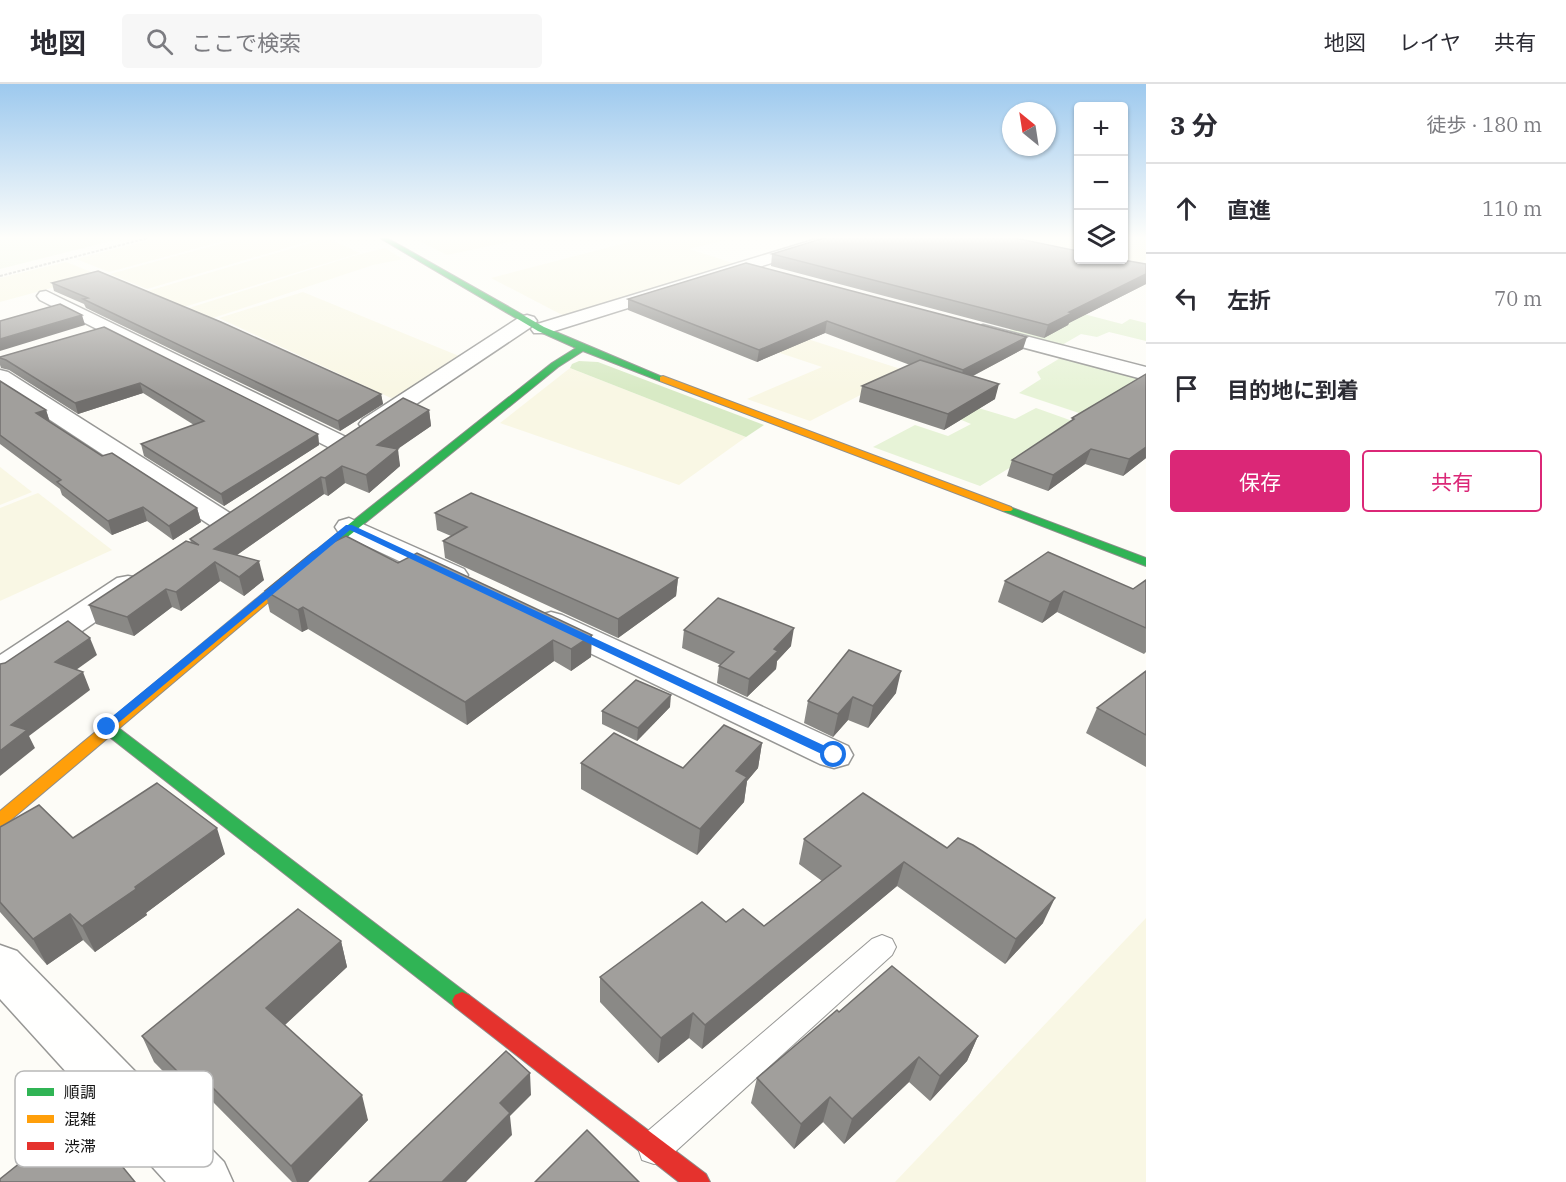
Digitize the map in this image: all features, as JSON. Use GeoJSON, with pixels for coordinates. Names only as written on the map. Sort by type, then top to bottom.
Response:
{"type":"FeatureCollection","features":[{"type":"Feature","properties":{"kind":"street"},"geometry":{"type":"LineString","coordinates":[[472,289],[534,325],[582,348],[1146,562]]}},
{"type":"Feature","properties":{"kind":"street"},"geometry":{"type":"LineString","coordinates":[[46,296],[109,327],[331,450],[534,325],[661,289]]}},
{"type":"Feature","properties":{"kind":"street"},"geometry":{"type":"LineString","coordinates":[[964,326],[1146,374]]}},
{"type":"Feature","properties":{"kind":"street"},"geometry":{"type":"LineString","coordinates":[[76,337],[109,327]]}},
{"type":"Feature","properties":{"kind":"street"},"geometry":{"type":"LineString","coordinates":[[0,820],[107,727],[349,527],[555,365],[582,348]]}},
{"type":"Feature","properties":{"kind":"street"},"geometry":{"type":"LineString","coordinates":[[4,365],[223,521]]}},
{"type":"Feature","properties":{"kind":"street"},"geometry":{"type":"LineString","coordinates":[[349,527],[478,588]]}},
{"type":"Feature","properties":{"kind":"street"},"geometry":{"type":"LineString","coordinates":[[0,671],[146,573]]}},
{"type":"Feature","properties":{"kind":"street"},"geometry":{"type":"LineString","coordinates":[[522,608],[834,755]]}},
{"type":"Feature","properties":{"kind":"street"},"geometry":{"type":"LineString","coordinates":[[107,727],[698,1182]]}},
{"type":"Feature","properties":{"kind":"street"},"geometry":{"type":"LineString","coordinates":[[0,966],[99,1071]]}},
{"type":"Feature","properties":{"kind":"street"},"geometry":{"type":"LineString","coordinates":[[190,1167],[204,1182]]}},
{"type":"Feature","properties":{"kind":"lane"},"geometry":{"type":"LineString","coordinates":[[654,1148],[882,947]]}},
{"type":"Feature","properties":{"kind":"shaded area"},"geometry":{"type":"Polygon","coordinates":[[[0,289],[47,289],[0,302],[0,289]]]}},
{"type":"Feature","properties":{"kind":"shaded area"},"geometry":{"type":"Polygon","coordinates":[[[154,289],[242,289],[184,307],[148,291],[154,289]]]}},
{"type":"Feature","properties":{"kind":"shaded area"},"geometry":{"type":"Polygon","coordinates":[[[248,289],[300,289],[213,318],[189,308],[248,289]]]}},
{"type":"Feature","properties":{"kind":"shaded area"},"geometry":{"type":"Polygon","coordinates":[[[513,289],[655,289],[566,317],[513,289]]]}},
{"type":"Feature","properties":{"kind":"shaded area"},"geometry":{"type":"Polygon","coordinates":[[[303,292],[459,356],[393,399],[219,318],[303,292]]]}},
{"type":"Feature","properties":{"kind":"shaded area"},"geometry":{"type":"Polygon","coordinates":[[[792,334],[907,371],[810,421],[747,399],[822,367],[759,346],[792,334]]]}},
{"type":"Feature","properties":{"kind":"shaded area"},"geometry":{"type":"Polygon","coordinates":[[[570,368],[746,437],[679,485],[500,423],[570,368]]]}},
{"type":"Feature","properties":{"kind":"shaded area"},"geometry":{"type":"Polygon","coordinates":[[[0,467],[32,492],[0,505],[0,467]]]}},
{"type":"Feature","properties":{"kind":"shaded area"},"geometry":{"type":"Polygon","coordinates":[[[38,493],[112,550],[0,601],[0,508],[38,493]]]}},
{"type":"Feature","properties":{"kind":"shaded area"},"geometry":{"type":"Polygon","coordinates":[[[1146,918],[1146,1182],[895,1182],[1146,918]]]}},
{"type":"Feature","properties":{"kind":"green space"},"geometry":{"type":"Polygon","coordinates":[[[1057,307],[1122,324],[1130,319],[1146,323],[1146,341],[1109,332],[1097,337],[1081,334],[1062,345],[1006,332],[1057,307]]]}},
{"type":"Feature","properties":{"kind":"green space"},"geometry":{"type":"Polygon","coordinates":[[[1062,357],[1144,378],[1088,416],[1019,393],[1041,379],[1037,372],[1062,357]]]}},
{"type":"Feature","properties":{"kind":"green space"},"geometry":{"type":"Polygon","coordinates":[[[579,361],[598,362],[764,425],[746,437],[570,368],[572,364],[579,361]]]}},
{"type":"Feature","properties":{"kind":"green space"},"geometry":{"type":"Polygon","coordinates":[[[965,404],[1015,419],[1036,408],[1081,424],[980,486],[873,447],[915,425],[948,436],[971,424],[945,413],[965,404]]]}},
{"type":"Feature","properties":{"kind":"building"},"geometry":{"type":"Polygon","coordinates":[[[67,289],[142,289],[381,394],[338,421],[83,299],[88,298],[67,289]]]}},
{"type":"Feature","properties":{"kind":"building"},"geometry":{"type":"Polygon","coordinates":[[[660,289],[846,289],[1027,337],[963,370],[827,321],[759,350],[628,299],[660,289]]]}},
{"type":"Feature","properties":{"kind":"building"},"geometry":{"type":"Polygon","coordinates":[[[909,289],[1115,289],[1069,312],[1072,313],[1048,325],[909,289]]]}},
{"type":"Feature","properties":{"kind":"building"},"geometry":{"type":"Polygon","coordinates":[[[60,304],[82,315],[0,339],[0,321],[60,304]]]}},
{"type":"Feature","properties":{"kind":"building"},"geometry":{"type":"Polygon","coordinates":[[[104,327],[318,434],[221,494],[141,444],[204,421],[140,383],[75,403],[0,358],[104,327]]]}},
{"type":"Feature","properties":{"kind":"building"},"geometry":{"type":"Polygon","coordinates":[[[920,360],[999,384],[948,414],[862,386],[920,360]]]}},
{"type":"Feature","properties":{"kind":"building"},"geometry":{"type":"Polygon","coordinates":[[[1146,374],[1146,447],[1129,459],[1091,449],[1053,475],[1012,460],[1074,419],[1072,418],[1146,374]]]}},
{"type":"Feature","properties":{"kind":"building"},"geometry":{"type":"Polygon","coordinates":[[[0,381],[46,410],[36,413],[102,456],[112,453],[197,508],[169,526],[143,507],[108,521],[57,482],[61,480],[0,435],[0,381]]]}},
{"type":"Feature","properties":{"kind":"building"},"geometry":{"type":"Polygon","coordinates":[[[403,398],[429,410],[377,445],[398,449],[366,475],[342,466],[325,478],[321,477],[214,549],[259,561],[239,577],[215,562],[176,592],[166,589],[127,617],[89,605],[186,541],[199,545],[190,539],[403,398]]]}},
{"type":"Feature","properties":{"kind":"building"},"geometry":{"type":"Polygon","coordinates":[[[471,493],[678,578],[618,619],[443,541],[467,527],[435,513],[471,493]]]}},
{"type":"Feature","properties":{"kind":"building"},"geometry":{"type":"Polygon","coordinates":[[[346,536],[398,563],[417,553],[592,635],[571,649],[553,640],[465,702],[303,607],[298,610],[265,591],[313,552],[346,536]]]}},
{"type":"Feature","properties":{"kind":"building"},"geometry":{"type":"Polygon","coordinates":[[[1048,552],[1133,589],[1146,580],[1146,628],[1064,591],[1050,602],[1005,581],[1048,552]]]}},
{"type":"Feature","properties":{"kind":"building"},"geometry":{"type":"Polygon","coordinates":[[[718,598],[794,628],[774,649],[778,651],[749,679],[719,666],[734,652],[684,630],[718,598]]]}},
{"type":"Feature","properties":{"kind":"building"},"geometry":{"type":"Polygon","coordinates":[[[68,621],[90,638],[55,662],[83,672],[11,725],[27,730],[0,751],[0,664],[5,663],[68,621]]]}},
{"type":"Feature","properties":{"kind":"building"},"geometry":{"type":"Polygon","coordinates":[[[849,650],[901,671],[873,706],[853,697],[838,714],[808,701],[849,650]]]}},
{"type":"Feature","properties":{"kind":"building"},"geometry":{"type":"Polygon","coordinates":[[[1146,671],[1146,735],[1097,708],[1146,671]]]}},
{"type":"Feature","properties":{"kind":"building"},"geometry":{"type":"Polygon","coordinates":[[[636,680],[671,695],[638,728],[602,711],[636,680]]]}},
{"type":"Feature","properties":{"kind":"building"},"geometry":{"type":"Polygon","coordinates":[[[724,725],[762,743],[736,771],[747,777],[700,829],[581,763],[614,733],[683,768],[724,725]]]}},
{"type":"Feature","properties":{"kind":"building"},"geometry":{"type":"Polygon","coordinates":[[[157,783],[217,828],[82,926],[70,914],[33,939],[0,902],[0,827],[39,805],[73,838],[157,783]]]}},
{"type":"Feature","properties":{"kind":"building"},"geometry":{"type":"Polygon","coordinates":[[[863,793],[947,848],[958,838],[973,845],[1055,898],[1016,939],[904,862],[705,1025],[693,1013],[661,1038],[600,977],[702,902],[726,922],[743,909],[764,926],[841,866],[804,839],[863,793]]]}},
{"type":"Feature","properties":{"kind":"building"},"geometry":{"type":"Polygon","coordinates":[[[298,909],[341,941],[266,1008],[362,1095],[291,1166],[213,1088],[213,1071],[177,1071],[142,1036],[298,909]]]}},
{"type":"Feature","properties":{"kind":"building"},"geometry":{"type":"Polygon","coordinates":[[[892,966],[978,1036],[940,1076],[919,1057],[852,1119],[830,1097],[801,1124],[757,1078],[892,966]]]}},
{"type":"Feature","properties":{"kind":"building"},"geometry":{"type":"Polygon","coordinates":[[[506,1051],[530,1073],[500,1103],[510,1113],[442,1182],[369,1182],[506,1051]]]}},
{"type":"Feature","properties":{"kind":"building"},"geometry":{"type":"Polygon","coordinates":[[[587,1130],[639,1182],[535,1182],[587,1130]]]}},
{"type":"Feature","properties":{"kind":"building"},"geometry":{"type":"Polygon","coordinates":[[[15,1167],[123,1167],[135,1182],[0,1182],[0,1179],[15,1167]]]}},
{"type":"Feature","properties":{"kind":"traffic: fast"},"geometry":{"type":"LineString","coordinates":[[472,289],[541,329],[582,348],[663,379]]}},
{"type":"Feature","properties":{"kind":"traffic: fast"},"geometry":{"type":"LineString","coordinates":[[294,574],[555,365],[582,348]]}},
{"type":"Feature","properties":{"kind":"traffic: fast"},"geometry":{"type":"LineString","coordinates":[[1007,509],[1146,562]]}},
{"type":"Feature","properties":{"kind":"traffic: fast"},"geometry":{"type":"LineString","coordinates":[[107,727],[462,1001]]}},
{"type":"Feature","properties":{"kind":"traffic: slow"},"geometry":{"type":"LineString","coordinates":[[663,379],[1007,509]]}},
{"type":"Feature","properties":{"kind":"traffic: slow"},"geometry":{"type":"LineString","coordinates":[[0,820],[294,574]]}},
{"type":"Feature","properties":{"kind":"traffic: jam"},"geometry":{"type":"LineString","coordinates":[[462,1001],[698,1182]]}},
{"type":"Feature","properties":{"kind":"route"},"geometry":{"type":"LineString","coordinates":[[107,727],[349,527],[834,755]]}}]}
